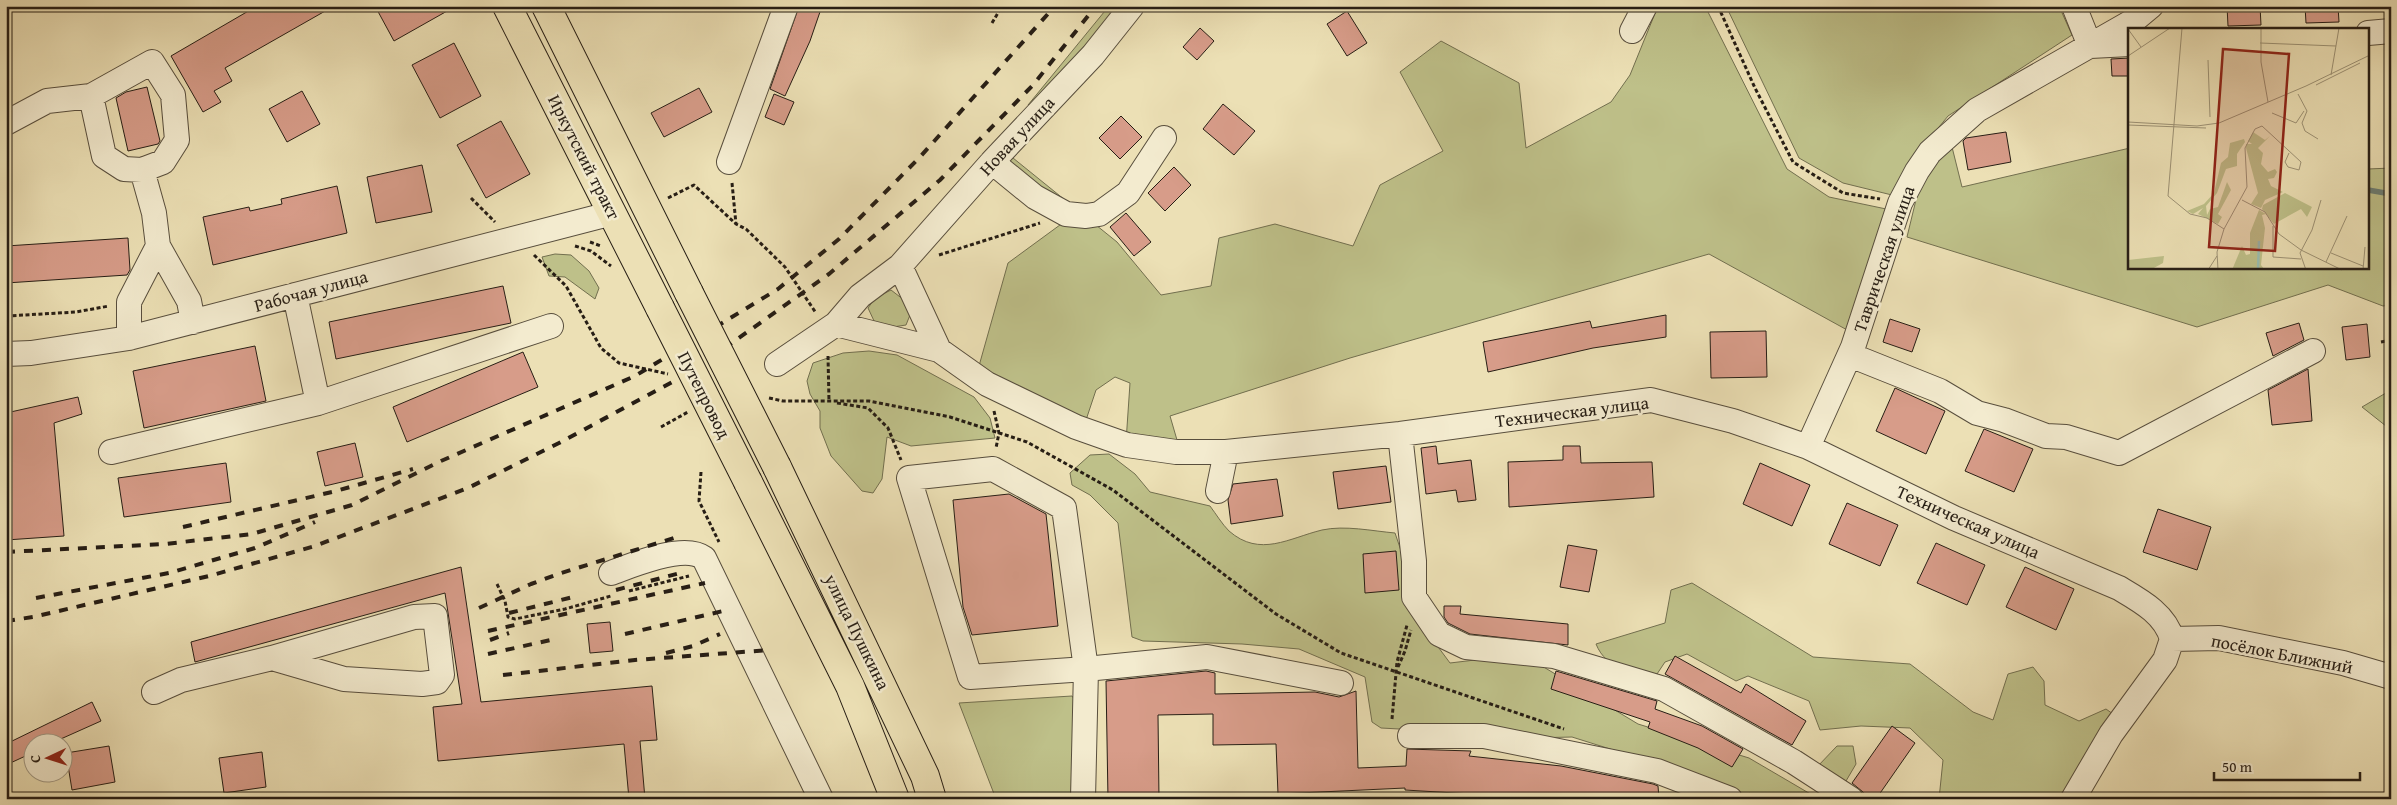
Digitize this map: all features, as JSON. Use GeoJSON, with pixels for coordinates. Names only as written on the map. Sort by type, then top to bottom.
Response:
{"type":"FeatureCollection","features":[{"type":"Feature","properties":{"kind":"main road","name":"Иркутский тракт"},"geometry":{"type":"LineString","coordinates":[[507,6],[660,308]]}},
{"type":"Feature","properties":{"kind":"main road","name":"Иркутский тракт"},"geometry":{"type":"LineString","coordinates":[[546,6],[689,294]]}},
{"type":"Feature","properties":{"kind":"main road","name":"Путепровод"},"geometry":{"type":"LineString","coordinates":[[689,294],[777,467]]}},
{"type":"Feature","properties":{"kind":"main road","name":"Путепровод"},"geometry":{"type":"LineString","coordinates":[[660,308],[748,482]]}},
{"type":"Feature","properties":{"kind":"main road","name":"улица Пушкина"},"geometry":{"type":"LineString","coordinates":[[777,467],[925,776],[932,799]]}},
{"type":"Feature","properties":{"kind":"main road","name":"улица Пушкина"},"geometry":{"type":"LineString","coordinates":[[748,482],[850,686],[895,799]]}},
{"type":"Feature","properties":{"kind":"street"},"geometry":{"type":"LineString","coordinates":[[729,162],[786,6]]}},
{"type":"Feature","properties":{"kind":"street","name":"Новая улица"},"geometry":{"type":"LineString","coordinates":[[777,364],[832,327],[860,296],[900,266],[992,162],[1093,55],[1132,6]]}},
{"type":"Feature","properties":{"kind":"street"},"geometry":{"type":"LineString","coordinates":[[1632,31],[1645,6]]}},
{"type":"Feature","properties":{"kind":"street"},"geometry":{"type":"LineString","coordinates":[[2074,6],[2090,46],[2128,44]]}},
{"type":"Feature","properties":{"kind":"street","name":"Таврическая улица"},"geometry":{"type":"LineString","coordinates":[[1808,447],[1850,355],[1900,203],[1917,170],[1930,152],[1952,130],[1977,110],[2133,21],[2151,6]]}},
{"type":"Feature","properties":{"kind":"street"},"geometry":{"type":"LineString","coordinates":[[2370,33],[2391,31]]}},
{"type":"Feature","properties":{"kind":"street"},"geometry":{"type":"LineString","coordinates":[[6,123],[47,101],[91,96],[152,62],[173,95],[177,140],[163,162],[142,170],[124,169],[104,156],[91,96]]}},
{"type":"Feature","properties":{"kind":"street"},"geometry":{"type":"LineString","coordinates":[[992,162],[1035,197],[1066,214],[1099,214],[1128,193],[1164,138]]}},
{"type":"Feature","properties":{"kind":"street"},"geometry":{"type":"LineString","coordinates":[[142,170],[154,212],[158,246],[189,302],[193,322]]}},
{"type":"Feature","properties":{"kind":"street","name":"Рабочая улица"},"geometry":{"type":"LineString","coordinates":[[6,354],[31,353],[129,338],[613,212]]}},
{"type":"Feature","properties":{"kind":"street"},"geometry":{"type":"LineString","coordinates":[[129,338],[130,302],[158,246]]}},
{"type":"Feature","properties":{"kind":"street"},"geometry":{"type":"LineString","coordinates":[[900,266],[939,350]]}},
{"type":"Feature","properties":{"kind":"street"},"geometry":{"type":"LineString","coordinates":[[295,295],[318,402]]}},
{"type":"Feature","properties":{"kind":"street"},"geometry":{"type":"LineString","coordinates":[[111,452],[318,402],[551,326]]}},
{"type":"Feature","properties":{"kind":"street"},"geometry":{"type":"LineString","coordinates":[[832,327],[939,350]]}},
{"type":"Feature","properties":{"kind":"street","name":"Техническая улица"},"geometry":{"type":"LineString","coordinates":[[939,350],[987,384],[1076,427],[1127,446],[1176,452],[1226,452],[1400,434],[1651,400],[1733,421],[1808,447],[1954,518],[2119,588],[2140,600],[2163,619],[2169,628],[2172,639]]}},
{"type":"Feature","properties":{"kind":"street"},"geometry":{"type":"LineString","coordinates":[[1850,355],[1940,391],[1977,413],[2004,420],[2046,436],[2066,437],[2119,453],[2313,350]]}},
{"type":"Feature","properties":{"kind":"street"},"geometry":{"type":"LineString","coordinates":[[1400,434],[1414,562],[1414,598],[1439,634],[1466,647],[1554,656],[1664,689],[1794,762],[1851,799]]}},
{"type":"Feature","properties":{"kind":"street"},"geometry":{"type":"LineString","coordinates":[[1218,491],[1226,452]]}},
{"type":"Feature","properties":{"kind":"street"},"geometry":{"type":"LineString","coordinates":[[1083,799],[1086,669],[1064,508],[993,469],[909,478],[970,677],[1086,669],[1207,657],[1341,683]]}},
{"type":"Feature","properties":{"kind":"street"},"geometry":{"type":"LineString","coordinates":[[614,583],[653,559],[686,552],[700,555],[711,570],[821,799]]}},
{"type":"Feature","properties":{"kind":"street"},"geometry":{"type":"LineString","coordinates":[[154,692],[181,680],[272,658],[414,617],[435,616],[442,675],[437,682],[422,684],[344,679],[272,658]]}},
{"type":"Feature","properties":{"kind":"street","name":"посёлок Ближний"},"geometry":{"type":"LineString","coordinates":[[2172,639],[2218,638],[2343,663],[2391,677]]}},
{"type":"Feature","properties":{"kind":"street"},"geometry":{"type":"LineString","coordinates":[[2073,799],[2106,742],[2165,660],[2172,639]]}},
{"type":"Feature","properties":{"kind":"street"},"geometry":{"type":"LineString","coordinates":[[1410,736],[1484,736],[1657,771],[1737,795]]}},
{"type":"Feature","properties":{"kind":"path"},"geometry":{"type":"LineString","coordinates":[[992,23],[1002,6]]}},
{"type":"Feature","properties":{"kind":"path"},"geometry":{"type":"LineString","coordinates":[[1718,6],[1755,88],[1793,162],[1843,193],[1900,203]]}},
{"type":"Feature","properties":{"kind":"path"},"geometry":{"type":"LineString","coordinates":[[729,162],[736,224]]}},
{"type":"Feature","properties":{"kind":"path"},"geometry":{"type":"LineString","coordinates":[[665,200],[694,184],[736,224],[746,229],[785,267],[832,327],[828,401]]}},
{"type":"Feature","properties":{"kind":"path"},"geometry":{"type":"LineString","coordinates":[[471,198],[566,286],[601,348],[619,362],[672,375]]}},
{"type":"Feature","properties":{"kind":"path"},"geometry":{"type":"LineString","coordinates":[[938,255],[1004,236],[1066,214]]}},
{"type":"Feature","properties":{"kind":"path"},"geometry":{"type":"LineString","coordinates":[[568,244],[591,251],[611,266]]}},
{"type":"Feature","properties":{"kind":"path"},"geometry":{"type":"LineString","coordinates":[[6,316],[76,312],[130,302]]}},
{"type":"Feature","properties":{"kind":"path"},"geometry":{"type":"LineString","coordinates":[[2382,342],[2391,340]]}},
{"type":"Feature","properties":{"kind":"path"},"geometry":{"type":"LineString","coordinates":[[987,384],[999,433],[993,469]]}},
{"type":"Feature","properties":{"kind":"path"},"geometry":{"type":"LineString","coordinates":[[766,397],[783,402],[869,401],[950,417],[1027,442],[1113,490],[1276,614],[1342,653],[1572,731]]}},
{"type":"Feature","properties":{"kind":"path"},"geometry":{"type":"LineString","coordinates":[[828,401],[868,408],[888,428],[909,478]]}},
{"type":"Feature","properties":{"kind":"path"},"geometry":{"type":"LineString","coordinates":[[627,592],[711,570]]}},
{"type":"Feature","properties":{"kind":"path"},"geometry":{"type":"LineString","coordinates":[[497,584],[505,601],[508,617],[515,620],[565,610],[614,583]]}},
{"type":"Feature","properties":{"kind":"path"},"geometry":{"type":"LineString","coordinates":[[1392,719],[1396,671],[1405,650],[1412,623],[1414,598]]}},
{"type":"Feature","properties":{"kind":"path"},"geometry":{"type":"LineString","coordinates":[[1737,795],[1760,799]]}},
{"type":"Feature","properties":{"kind":"green space"},"geometry":{"type":"Polygon","coordinates":[[[1109,6],[1125,6],[1030,106],[1028,105],[1109,6]]]}},
{"type":"Feature","properties":{"kind":"green space"},"geometry":{"type":"Polygon","coordinates":[[[1658,6],[1705,6],[1787,169],[1829,197],[1891,210],[1849,331],[1709,254],[1350,358],[1170,416],[1177,440],[1126,442],[1130,383],[1115,377],[1096,390],[1086,420],[977,373],[1008,263],[1064,222],[996,172],[1013,158],[1117,242],[1161,295],[1211,286],[1219,238],[1275,224],[1353,246],[1380,185],[1443,151],[1400,72],[1441,41],[1519,83],[1526,148],[1611,102],[1630,75],[1658,6]]]}},
{"type":"Feature","properties":{"kind":"green space"},"geometry":{"type":"Polygon","coordinates":[[[1726,6],[2059,6],[2072,35],[1948,116],[1909,164],[1896,196],[1843,183],[1799,158],[1726,6]]]}},
{"type":"Feature","properties":{"kind":"green space"},"geometry":{"type":"Polygon","coordinates":[[[1950,139],[1962,187],[2128,148],[2128,269],[2370,269],[2370,169],[2391,168],[2391,305],[2383,306],[2328,285],[2197,327],[1907,237],[1922,175],[1950,139]]]}},
{"type":"Feature","properties":{"kind":"green space"},"geometry":{"type":"Polygon","coordinates":[[[555,254],[571,255],[589,271],[599,288],[595,299],[565,277],[549,276],[542,257],[555,254]]]}},
{"type":"Feature","properties":{"kind":"green space"},"geometry":{"type":"Polygon","coordinates":[[[891,290],[904,300],[910,315],[906,325],[893,327],[875,323],[868,308],[875,298],[891,290]]]}},
{"type":"Feature","properties":{"kind":"green space"},"geometry":{"type":"Polygon","coordinates":[[[869,351],[897,355],[974,397],[990,418],[995,438],[911,446],[887,437],[882,479],[873,493],[862,491],[831,456],[820,428],[820,411],[810,394],[807,381],[813,363],[843,353],[869,351]]]}},
{"type":"Feature","properties":{"kind":"green space"},"geometry":{"type":"Polygon","coordinates":[[[2391,390],[2391,430],[2362,407],[2391,390]]]}},
{"type":"Feature","properties":{"kind":"green space"},"geometry":{"type":"Polygon","coordinates":[[[1109,454],[1135,474],[1150,492],[1210,506],[1229,531],[1241,539],[1252,543],[1263,545],[1275,544],[1331,529],[1349,528],[1395,533],[1430,636],[1450,663],[1500,657],[1542,666],[1638,724],[1749,758],[1819,799],[1746,799],[1740,793],[1680,771],[1572,737],[1531,738],[1515,730],[1470,727],[1418,730],[1381,728],[1372,722],[1365,677],[1299,649],[1242,644],[1143,641],[1132,637],[1118,523],[1090,495],[1072,485],[1070,473],[1090,455],[1109,454]]]}},
{"type":"Feature","properties":{"kind":"green space"},"geometry":{"type":"Polygon","coordinates":[[[1692,583],[1813,657],[1910,664],[1973,712],[1993,720],[2008,674],[2033,667],[2044,681],[2045,705],[2079,721],[2106,709],[2113,714],[2064,799],[1939,799],[1943,760],[1910,728],[1861,726],[1820,730],[1809,701],[1748,676],[1736,681],[1687,654],[1665,662],[1657,674],[1613,664],[1601,653],[1596,644],[1665,623],[1671,590],[1692,583]]]}},
{"type":"Feature","properties":{"kind":"green space"},"geometry":{"type":"Polygon","coordinates":[[[1072,696],[1077,703],[1074,799],[996,799],[959,703],[1072,696]]]}},
{"type":"Feature","properties":{"kind":"green space"},"geometry":{"type":"Polygon","coordinates":[[[1837,746],[1853,746],[1856,764],[1846,781],[1838,781],[1818,766],[1837,746]]]}},
{"type":"Feature","properties":{"kind":"building"},"geometry":{"type":"Polygon","coordinates":[[[257,6],[334,6],[225,68],[232,81],[214,91],[221,102],[203,112],[171,56],[257,6]]]}},
{"type":"Feature","properties":{"kind":"building"},"geometry":{"type":"Polygon","coordinates":[[[375,6],[456,6],[394,41],[375,6]]]}},
{"type":"Feature","properties":{"kind":"building"},"geometry":{"type":"Polygon","coordinates":[[[799,6],[822,6],[810,41],[785,96],[770,89],[799,6]]]}},
{"type":"Feature","properties":{"kind":"building"},"geometry":{"type":"Polygon","coordinates":[[[2227,6],[2260,6],[2261,25],[2228,26],[2227,6]]]}},
{"type":"Feature","properties":{"kind":"building"},"geometry":{"type":"Polygon","coordinates":[[[2305,6],[2338,6],[2339,22],[2306,23],[2305,6]]]}},
{"type":"Feature","properties":{"kind":"building"},"geometry":{"type":"Polygon","coordinates":[[[1347,11],[1367,43],[1347,56],[1327,24],[1347,11]]]}},
{"type":"Feature","properties":{"kind":"building"},"geometry":{"type":"Polygon","coordinates":[[[1200,28],[1214,41],[1197,60],[1183,47],[1200,28]]]}},
{"type":"Feature","properties":{"kind":"building"},"geometry":{"type":"Polygon","coordinates":[[[454,43],[481,96],[440,118],[412,65],[454,43]]]}},
{"type":"Feature","properties":{"kind":"building"},"geometry":{"type":"Polygon","coordinates":[[[2128,58],[2128,76],[2112,76],[2111,59],[2128,58]]]}},
{"type":"Feature","properties":{"kind":"building"},"geometry":{"type":"Polygon","coordinates":[[[147,87],[160,141],[158,144],[128,151],[116,98],[126,92],[147,87]]]}},
{"type":"Feature","properties":{"kind":"building"},"geometry":{"type":"Polygon","coordinates":[[[699,88],[712,112],[664,137],[651,113],[699,88]]]}},
{"type":"Feature","properties":{"kind":"building"},"geometry":{"type":"Polygon","coordinates":[[[302,91],[320,124],[287,142],[269,109],[302,91]]]}},
{"type":"Feature","properties":{"kind":"building"},"geometry":{"type":"Polygon","coordinates":[[[774,94],[794,102],[784,125],[765,117],[774,94]]]}},
{"type":"Feature","properties":{"kind":"building"},"geometry":{"type":"Polygon","coordinates":[[[1223,104],[1255,131],[1234,155],[1203,129],[1223,104]]]}},
{"type":"Feature","properties":{"kind":"building"},"geometry":{"type":"Polygon","coordinates":[[[1121,116],[1142,137],[1120,159],[1099,138],[1121,116]]]}},
{"type":"Feature","properties":{"kind":"building"},"geometry":{"type":"Polygon","coordinates":[[[501,121],[530,174],[486,198],[457,145],[501,121]]]}},
{"type":"Feature","properties":{"kind":"building"},"geometry":{"type":"Polygon","coordinates":[[[2006,132],[2011,162],[1968,170],[1963,141],[1966,138],[2006,132]]]}},
{"type":"Feature","properties":{"kind":"building"},"geometry":{"type":"Polygon","coordinates":[[[422,165],[432,212],[376,223],[367,177],[422,165]]]}},
{"type":"Feature","properties":{"kind":"building"},"geometry":{"type":"Polygon","coordinates":[[[1174,167],[1191,185],[1165,211],[1148,193],[1174,167]]]}},
{"type":"Feature","properties":{"kind":"building"},"geometry":{"type":"Polygon","coordinates":[[[337,186],[347,233],[213,265],[203,217],[249,207],[250,211],[282,204],[281,199],[337,186]]]}},
{"type":"Feature","properties":{"kind":"building"},"geometry":{"type":"Polygon","coordinates":[[[1126,213],[1151,242],[1134,256],[1110,227],[1126,213]]]}},
{"type":"Feature","properties":{"kind":"building"},"geometry":{"type":"Polygon","coordinates":[[[128,238],[130,270],[127,275],[6,283],[6,246],[128,238]]]}},
{"type":"Feature","properties":{"kind":"building"},"geometry":{"type":"Polygon","coordinates":[[[503,286],[511,323],[336,359],[329,322],[503,286]]]}},
{"type":"Feature","properties":{"kind":"building"},"geometry":{"type":"Polygon","coordinates":[[[1666,315],[1666,337],[1593,348],[1488,372],[1483,342],[1590,321],[1592,328],[1666,315]]]}},
{"type":"Feature","properties":{"kind":"building"},"geometry":{"type":"Polygon","coordinates":[[[1890,319],[1920,329],[1912,352],[1883,342],[1890,319]]]}},
{"type":"Feature","properties":{"kind":"building"},"geometry":{"type":"Polygon","coordinates":[[[2299,323],[2304,340],[2273,356],[2266,333],[2299,323]]]}},
{"type":"Feature","properties":{"kind":"building"},"geometry":{"type":"Polygon","coordinates":[[[2367,324],[2370,357],[2346,360],[2342,327],[2367,324]]]}},
{"type":"Feature","properties":{"kind":"building"},"geometry":{"type":"Polygon","coordinates":[[[1766,331],[1767,377],[1711,378],[1710,332],[1766,331]]]}},
{"type":"Feature","properties":{"kind":"building"},"geometry":{"type":"Polygon","coordinates":[[[255,346],[266,401],[144,428],[133,371],[255,346]]]}},
{"type":"Feature","properties":{"kind":"building"},"geometry":{"type":"Polygon","coordinates":[[[523,352],[538,387],[407,442],[393,407],[523,352]]]}},
{"type":"Feature","properties":{"kind":"building"},"geometry":{"type":"Polygon","coordinates":[[[2308,369],[2312,421],[2272,425],[2268,390],[2308,369]]]}},
{"type":"Feature","properties":{"kind":"building"},"geometry":{"type":"Polygon","coordinates":[[[1895,388],[1945,411],[1926,454],[1876,431],[1895,388]]]}},
{"type":"Feature","properties":{"kind":"building"},"geometry":{"type":"Polygon","coordinates":[[[78,397],[82,414],[54,423],[64,536],[6,540],[6,413],[78,397]]]}},
{"type":"Feature","properties":{"kind":"building"},"geometry":{"type":"Polygon","coordinates":[[[1984,429],[2033,449],[2014,492],[1965,471],[1984,429]]]}},
{"type":"Feature","properties":{"kind":"building"},"geometry":{"type":"Polygon","coordinates":[[[355,443],[363,477],[325,486],[317,452],[355,443]]]}},
{"type":"Feature","properties":{"kind":"building"},"geometry":{"type":"Polygon","coordinates":[[[1436,446],[1438,464],[1471,460],[1476,500],[1458,502],[1456,490],[1426,494],[1421,448],[1436,446]]]}},
{"type":"Feature","properties":{"kind":"building"},"geometry":{"type":"Polygon","coordinates":[[[1563,446],[1580,446],[1581,463],[1652,462],[1654,497],[1509,507],[1508,462],[1563,460],[1563,446]]]}},
{"type":"Feature","properties":{"kind":"building"},"geometry":{"type":"Polygon","coordinates":[[[226,463],[231,502],[124,517],[118,478],[226,463]]]}},
{"type":"Feature","properties":{"kind":"building"},"geometry":{"type":"Polygon","coordinates":[[[1760,463],[1810,485],[1792,526],[1743,504],[1760,463]]]}},
{"type":"Feature","properties":{"kind":"building"},"geometry":{"type":"Polygon","coordinates":[[[1386,466],[1391,502],[1338,509],[1333,472],[1386,466]]]}},
{"type":"Feature","properties":{"kind":"building"},"geometry":{"type":"Polygon","coordinates":[[[1277,479],[1283,516],[1231,524],[1228,500],[1233,484],[1277,479]]]}},
{"type":"Feature","properties":{"kind":"building"},"geometry":{"type":"Polygon","coordinates":[[[1009,494],[1046,514],[1058,626],[972,635],[963,607],[953,500],[1009,494]]]}},
{"type":"Feature","properties":{"kind":"building"},"geometry":{"type":"Polygon","coordinates":[[[1847,503],[1898,525],[1880,566],[1829,544],[1847,503]]]}},
{"type":"Feature","properties":{"kind":"building"},"geometry":{"type":"Polygon","coordinates":[[[2158,509],[2211,527],[2197,570],[2143,552],[2158,509]]]}},
{"type":"Feature","properties":{"kind":"building"},"geometry":{"type":"Polygon","coordinates":[[[1936,543],[1985,565],[1967,605],[1917,583],[1936,543]]]}},
{"type":"Feature","properties":{"kind":"building"},"geometry":{"type":"Polygon","coordinates":[[[1568,545],[1597,550],[1589,592],[1560,587],[1568,545]]]}},
{"type":"Feature","properties":{"kind":"building"},"geometry":{"type":"Polygon","coordinates":[[[1396,551],[1399,590],[1365,593],[1363,554],[1396,551]]]}},
{"type":"Feature","properties":{"kind":"building"},"geometry":{"type":"Polygon","coordinates":[[[461,567],[481,702],[652,686],[657,740],[640,741],[645,799],[629,799],[624,744],[438,761],[433,707],[462,704],[445,593],[195,662],[191,642],[461,567]]]}},
{"type":"Feature","properties":{"kind":"building"},"geometry":{"type":"Polygon","coordinates":[[[2025,567],[2074,589],[2056,630],[2006,607],[2025,567]]]}},
{"type":"Feature","properties":{"kind":"building"},"geometry":{"type":"Polygon","coordinates":[[[1444,606],[1461,606],[1460,614],[1568,624],[1568,645],[1470,634],[1448,623],[1444,617],[1444,606]]]}},
{"type":"Feature","properties":{"kind":"building"},"geometry":{"type":"Polygon","coordinates":[[[610,622],[613,651],[590,653],[587,624],[610,622]]]}},
{"type":"Feature","properties":{"kind":"building"},"geometry":{"type":"Polygon","coordinates":[[[1675,656],[1741,693],[1746,684],[1806,721],[1792,745],[1665,674],[1675,656]]]}},
{"type":"Feature","properties":{"kind":"building"},"geometry":{"type":"Polygon","coordinates":[[[1206,671],[1215,673],[1215,694],[1315,692],[1339,697],[1356,691],[1358,768],[1406,766],[1407,749],[1471,751],[1469,756],[1561,766],[1653,784],[1658,786],[1659,799],[1470,799],[1472,794],[1405,790],[1405,788],[1278,794],[1276,744],[1213,745],[1213,714],[1158,715],[1159,799],[1108,799],[1106,681],[1206,671]]]}},
{"type":"Feature","properties":{"kind":"building"},"geometry":{"type":"Polygon","coordinates":[[[1556,671],[1657,701],[1655,709],[1702,726],[1743,749],[1732,767],[1698,748],[1648,728],[1650,722],[1551,689],[1556,671]]]}},
{"type":"Feature","properties":{"kind":"building"},"geometry":{"type":"Polygon","coordinates":[[[92,702],[101,721],[72,734],[72,732],[31,732],[92,702]]]}},
{"type":"Feature","properties":{"kind":"building"},"geometry":{"type":"Polygon","coordinates":[[[1892,726],[1915,743],[1876,799],[1866,799],[1863,792],[1852,783],[1892,726]]]}},
{"type":"Feature","properties":{"kind":"building"},"geometry":{"type":"Polygon","coordinates":[[[22,736],[22,758],[6,765],[6,744],[22,736]]]}},
{"type":"Feature","properties":{"kind":"building"},"geometry":{"type":"Polygon","coordinates":[[[109,746],[115,782],[72,790],[72,752],[109,746]]]}},
{"type":"Feature","properties":{"kind":"building"},"geometry":{"type":"Polygon","coordinates":[[[262,752],[266,787],[224,793],[219,758],[262,752]]]}},
{"type":"Feature","properties":{"kind":"waterway"},"geometry":{"type":"LineString","coordinates":[[2370,190],[2391,194]]}},
{"type":"Feature","properties":{"kind":"railway"},"geometry":{"type":"LineString","coordinates":[[6,552],[165,544],[252,534],[352,505],[441,461],[635,376],[778,289],[839,239],[920,157],[1055,6]]}},
{"type":"Feature","properties":{"kind":"railway"},"geometry":{"type":"LineString","coordinates":[[6,621],[33,617],[209,576],[315,546],[468,488],[559,443],[691,372],[829,274],[940,180],[1033,85],[1096,6]]}},
{"type":"Feature","properties":{"kind":"railway"},"geometry":{"type":"LineString","coordinates":[[183,527],[336,491],[413,469]]}},
{"type":"Feature","properties":{"kind":"railway"},"geometry":{"type":"LineString","coordinates":[[36,598],[169,573],[255,548],[315,522]]}},
{"type":"Feature","properties":{"kind":"railway"},"geometry":{"type":"LineString","coordinates":[[479,608],[558,574],[674,538]]}},
{"type":"Feature","properties":{"kind":"railway"},"geometry":{"type":"LineString","coordinates":[[616,590],[680,573]]}},
{"type":"Feature","properties":{"kind":"railway"},"geometry":{"type":"LineString","coordinates":[[488,631],[705,583]]}},
{"type":"Feature","properties":{"kind":"railway"},"geometry":{"type":"LineString","coordinates":[[509,613],[577,596]]}},
{"type":"Feature","properties":{"kind":"railway"},"geometry":{"type":"LineString","coordinates":[[625,634],[723,611]]}},
{"type":"Feature","properties":{"kind":"railway"},"geometry":{"type":"LineString","coordinates":[[490,640],[509,633]]}},
{"type":"Feature","properties":{"kind":"railway"},"geometry":{"type":"LineString","coordinates":[[666,653],[693,646],[720,634]]}},
{"type":"Feature","properties":{"kind":"railway"},"geometry":{"type":"LineString","coordinates":[[488,654],[555,639]]}},
{"type":"Feature","properties":{"kind":"railway"},"geometry":{"type":"LineString","coordinates":[[503,675],[635,660],[770,650]]}}]}
